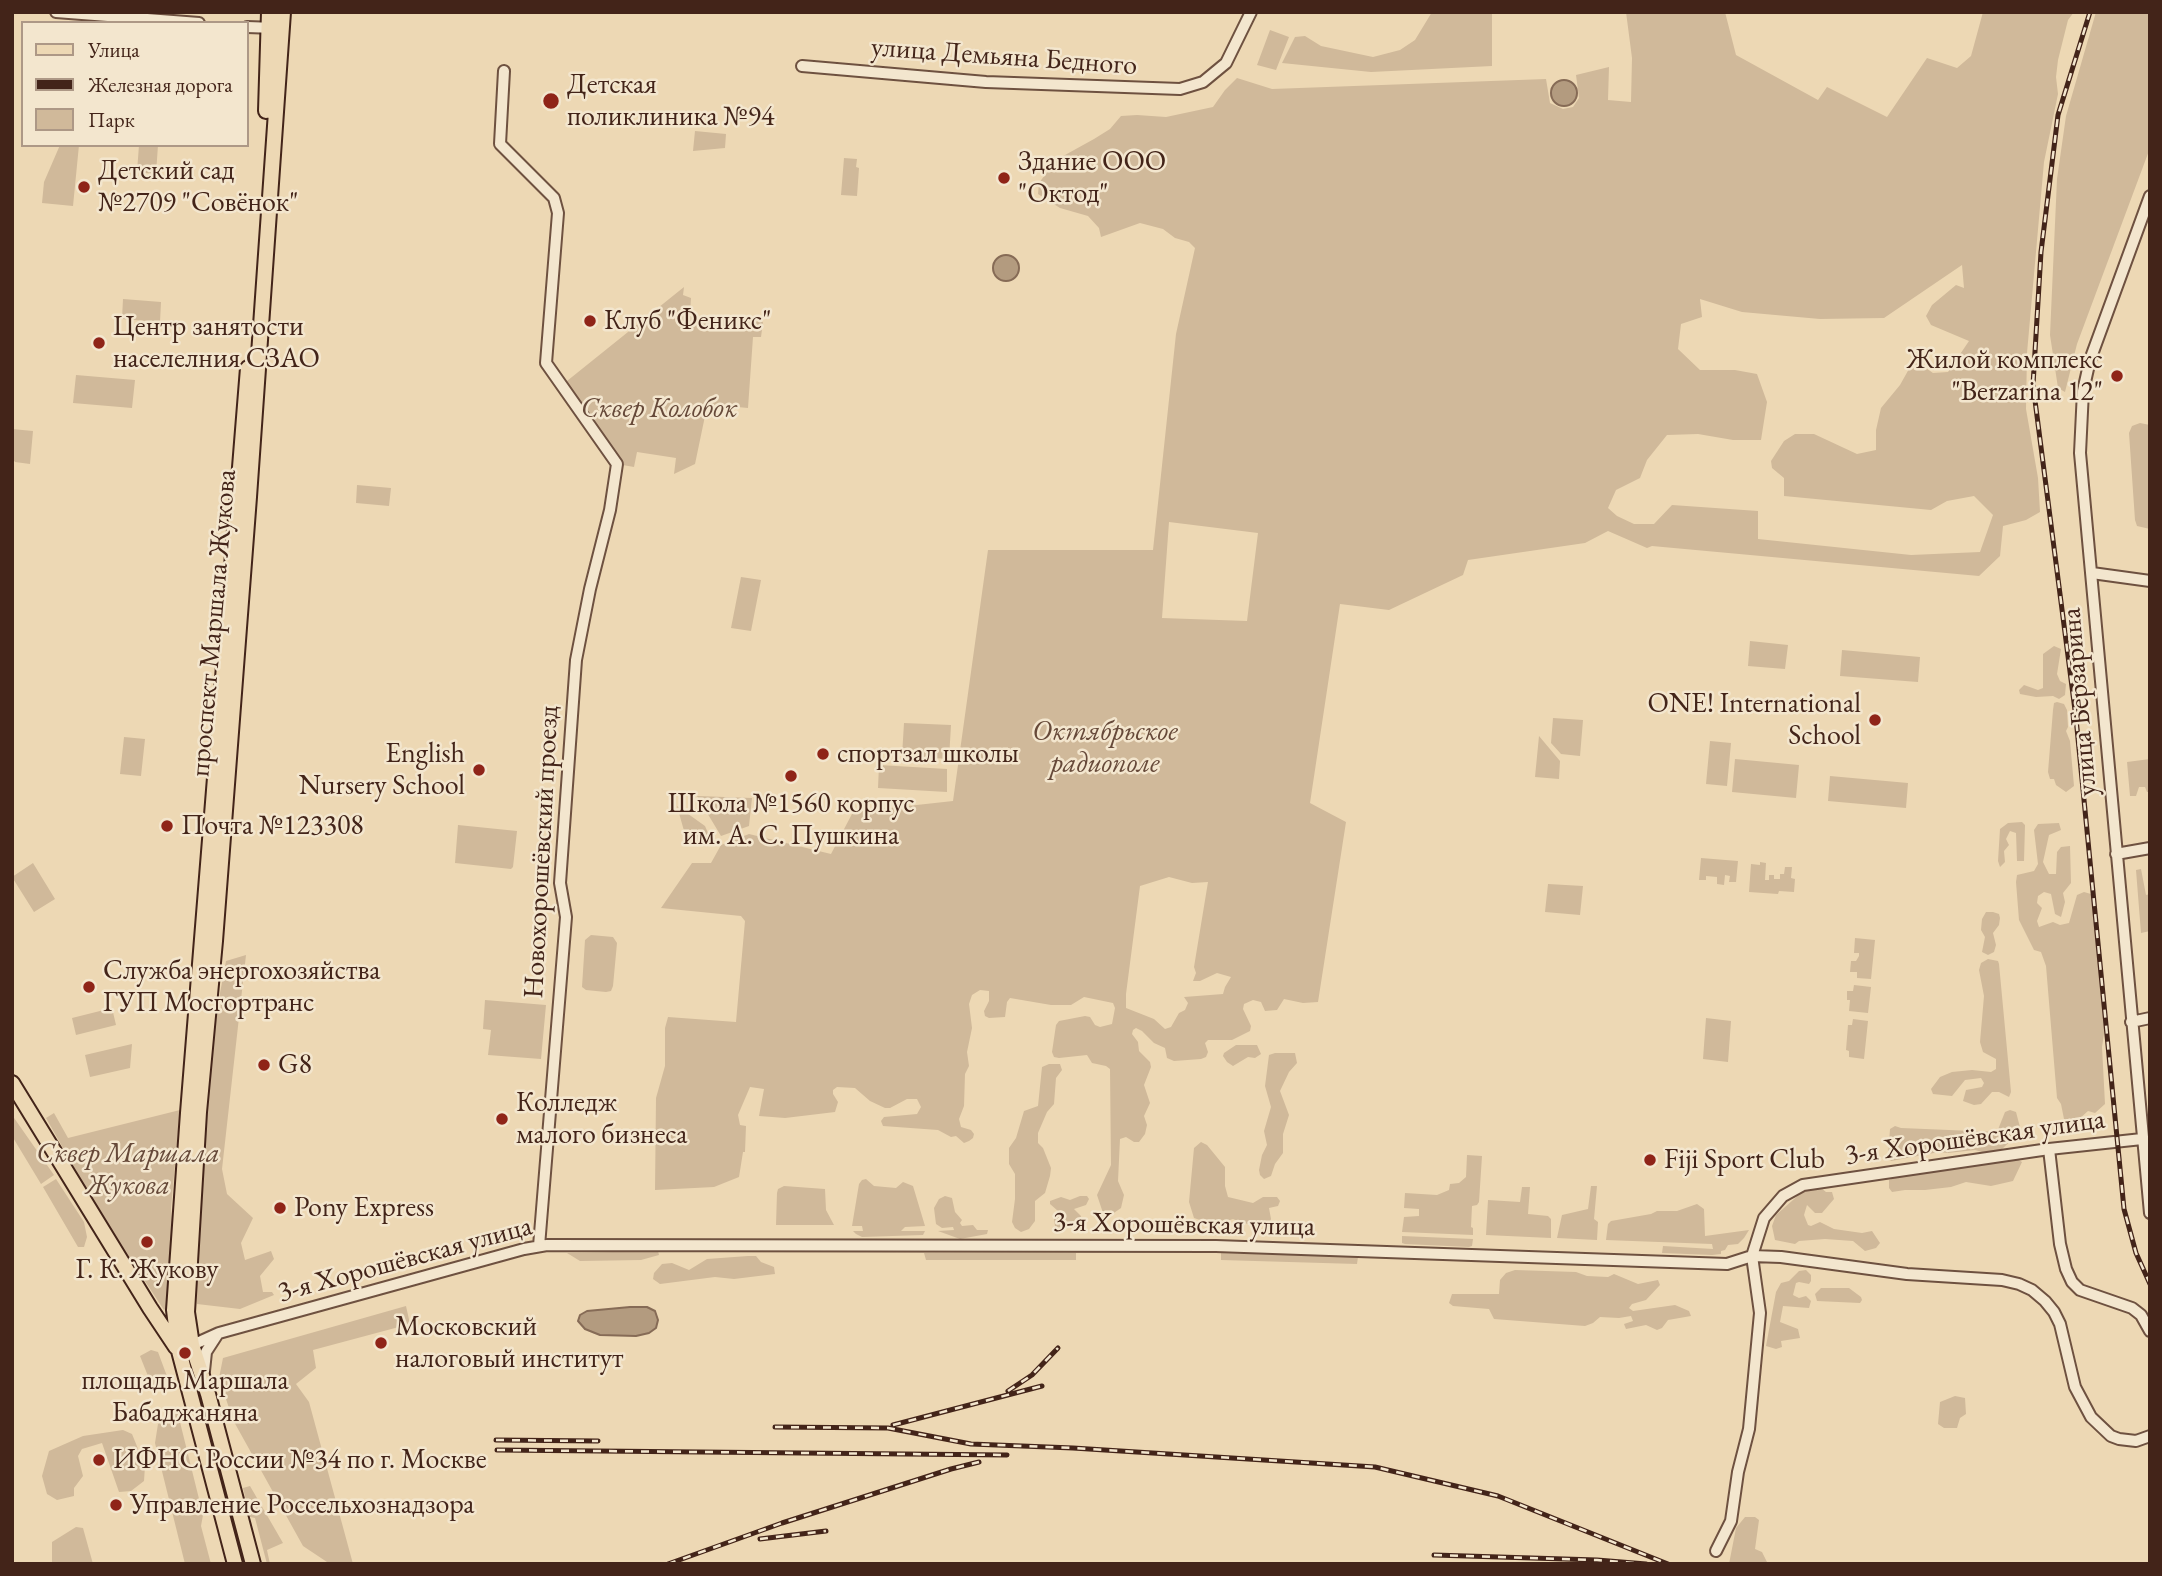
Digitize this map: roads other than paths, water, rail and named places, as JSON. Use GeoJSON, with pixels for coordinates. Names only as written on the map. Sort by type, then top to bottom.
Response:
{"type":"FeatureCollection","features":[{"type":"Feature","properties":{"kind":"main road","name":"проспект Маршала Жукова"},"geometry":{"type":"LineString","coordinates":[[235,1564],[186,1348],[193,1195],[252,464],[275,28],[268,12]]}},
{"type":"Feature","properties":{"kind":"main road","name":"проспект Маршала Жукова"},"geometry":{"type":"LineString","coordinates":[[253,1564],[205,1381],[176,1330],[174,1300],[248,378],[266,116],[275,28],[283,12]]}},
{"type":"Feature","properties":{"kind":"main road"},"geometry":{"type":"LineString","coordinates":[[12,1083],[150,1308],[186,1348]]}},
{"type":"Feature","properties":{"kind":"main road"},"geometry":{"type":"LineString","coordinates":[[150,1308],[166,1315],[170,1312],[174,1300]]}},
{"type":"Feature","properties":{"kind":"main road"},"geometry":{"type":"LineString","coordinates":[[150,1308],[176,1330]]}},
{"type":"Feature","properties":{"kind":"street"},"geometry":{"type":"LineString","coordinates":[[56,12],[173,21]]}},
{"type":"Feature","properties":{"kind":"street","name":"улица Демьяна Бедного"},"geometry":{"type":"LineString","coordinates":[[802,66],[1043,86],[1180,89],[1203,82],[1226,63],[1251,12]]}},
{"type":"Feature","properties":{"kind":"street"},"geometry":{"type":"LineString","coordinates":[[248,27],[275,28]]}},
{"type":"Feature","properties":{"kind":"street","name":"Новохорошёвский проезд"},"geometry":{"type":"LineString","coordinates":[[504,72],[500,144],[554,198],[558,213],[546,363],[617,464],[610,510],[576,660],[560,883],[566,917],[539,1246]]}},
{"type":"Feature","properties":{"kind":"street","name":"улица Берзарина"},"geometry":{"type":"LineString","coordinates":[[2150,196],[2090,360],[2083,391],[2080,453],[2150,1213]]}},
{"type":"Feature","properties":{"kind":"street"},"geometry":{"type":"LineString","coordinates":[[2092,573],[2150,581]]}},
{"type":"Feature","properties":{"kind":"street"},"geometry":{"type":"LineString","coordinates":[[2116,854],[2150,848]]}},
{"type":"Feature","properties":{"kind":"street"},"geometry":{"type":"LineString","coordinates":[[2132,1022],[2150,1018]]}},
{"type":"Feature","properties":{"kind":"street","name":"3-я Хорошёвская улица"},"geometry":{"type":"LineString","coordinates":[[186,1348],[219,1333],[539,1246],[1216,1246],[1727,1264],[1752,1256],[1764,1218],[1783,1196],[1803,1185],[2049,1149],[2142,1139]]}},
{"type":"Feature","properties":{"kind":"street"},"geometry":{"type":"LineString","coordinates":[[2049,1149],[2060,1244],[2072,1282],[2080,1290],[2132,1308],[2141,1315],[2150,1331]]}},
{"type":"Feature","properties":{"kind":"street"},"geometry":{"type":"LineString","coordinates":[[1716,1551],[1731,1521],[1738,1472],[1749,1429],[1760,1313],[1752,1256],[2018,1283],[2045,1301],[2060,1324],[2075,1387],[2091,1417],[2111,1436],[2119,1439],[2136,1441],[2150,1436]]}},
{"type":"Feature","properties":{"kind":"street"},"geometry":{"type":"LineString","coordinates":[[205,1381],[203,1361],[210,1344],[219,1333]]}},
{"type":"Feature","properties":{"kind":"railway"},"geometry":{"type":"LineString","coordinates":[[2090,12],[2058,115],[2041,252],[2033,385],[2076,718],[2124,1209],[2136,1253],[2150,1284]]}},
{"type":"Feature","properties":{"kind":"railway"},"geometry":{"type":"LineString","coordinates":[[1008,1391],[1032,1375],[1058,1348]]}},
{"type":"Feature","properties":{"kind":"railway"},"geometry":{"type":"LineString","coordinates":[[893,1425],[1042,1386]]}},
{"type":"Feature","properties":{"kind":"railway"},"geometry":{"type":"LineString","coordinates":[[775,1427],[888,1428],[971,1444],[1375,1467],[1498,1496],[1668,1564]]}},
{"type":"Feature","properties":{"kind":"railway"},"geometry":{"type":"LineString","coordinates":[[496,1440],[598,1441]]}},
{"type":"Feature","properties":{"kind":"railway"},"geometry":{"type":"LineString","coordinates":[[497,1450],[1007,1455]]}},
{"type":"Feature","properties":{"kind":"railway"},"geometry":{"type":"LineString","coordinates":[[668,1564],[782,1523],[979,1462]]}},
{"type":"Feature","properties":{"kind":"railway"},"geometry":{"type":"LineString","coordinates":[[760,1539],[826,1531]]}},
{"type":"Feature","properties":{"kind":"railway"},"geometry":{"type":"LineString","coordinates":[[1434,1555],[1646,1564]]}},
{"type":"Feature","properties":{"kind":"place","name":"Детская поликлиника №94"},"geometry":{"type":"Point","coordinates":[551,101]}},
{"type":"Feature","properties":{"kind":"place","name":"Здание ООО \"Октод\""},"geometry":{"type":"Point","coordinates":[1004,178]}},
{"type":"Feature","properties":{"kind":"place","name":"Детский сад №2709 \"Совёнок\""},"geometry":{"type":"Point","coordinates":[84,187]}},
{"type":"Feature","properties":{"kind":"place","name":"Клуб \"Феникс\""},"geometry":{"type":"Point","coordinates":[590,321]}},
{"type":"Feature","properties":{"kind":"place","name":"Центр занятости населелния СЗАО"},"geometry":{"type":"Point","coordinates":[99,343]}},
{"type":"Feature","properties":{"kind":"place","name":"Жилой комплекс \"Berzarina 12\""},"geometry":{"type":"Point","coordinates":[2117,376]}},
{"type":"Feature","properties":{"kind":"place","name":"ONE! International School"},"geometry":{"type":"Point","coordinates":[1875,720]}},
{"type":"Feature","properties":{"kind":"place","name":"спортзал школы"},"geometry":{"type":"Point","coordinates":[823,754]}},
{"type":"Feature","properties":{"kind":"place","name":"English Nursery School"},"geometry":{"type":"Point","coordinates":[479,770]}},
{"type":"Feature","properties":{"kind":"place","name":"Школа №1560 корпус им. А. С. Пушкина"},"geometry":{"type":"Point","coordinates":[791,776]}},
{"type":"Feature","properties":{"kind":"place","name":"Почта №123308"},"geometry":{"type":"Point","coordinates":[167,826]}},
{"type":"Feature","properties":{"kind":"place","name":"Служба энергохозяйства ГУП Мосгортранс"},"geometry":{"type":"Point","coordinates":[89,987]}},
{"type":"Feature","properties":{"kind":"place","name":"G8"},"geometry":{"type":"Point","coordinates":[264,1065]}},
{"type":"Feature","properties":{"kind":"place","name":"Колледж малого бизнеса"},"geometry":{"type":"Point","coordinates":[502,1119]}},
{"type":"Feature","properties":{"kind":"place","name":"Fiji Sport Club"},"geometry":{"type":"Point","coordinates":[1650,1160]}},
{"type":"Feature","properties":{"kind":"place","name":"Pony Express"},"geometry":{"type":"Point","coordinates":[280,1208]}},
{"type":"Feature","properties":{"kind":"place","name":"Г. К. Жукову"},"geometry":{"type":"Point","coordinates":[147,1242]}},
{"type":"Feature","properties":{"kind":"place","name":"Московский налоговый институт"},"geometry":{"type":"Point","coordinates":[381,1343]}},
{"type":"Feature","properties":{"kind":"place","name":"площадь Маршала Бабаджаняна"},"geometry":{"type":"Point","coordinates":[185,1353]}},
{"type":"Feature","properties":{"kind":"place","name":"ИФНС России №34 по г. Москве"},"geometry":{"type":"Point","coordinates":[99,1460]}},
{"type":"Feature","properties":{"kind":"place","name":"Управление Россельхознадзора"},"geometry":{"type":"Point","coordinates":[116,1505]}},
{"type":"Feature","properties":{"kind":"park label","name":"Сквер Колобок"},"geometry":{"type":"Point","coordinates":[659,409]}},
{"type":"Feature","properties":{"kind":"park label","name":"Октябрьское радиополе"},"geometry":{"type":"Point","coordinates":[1105,748]}},
{"type":"Feature","properties":{"kind":"park label","name":"Сквер Маршала Жукова"},"geometry":{"type":"Point","coordinates":[128,1170]}}]}
